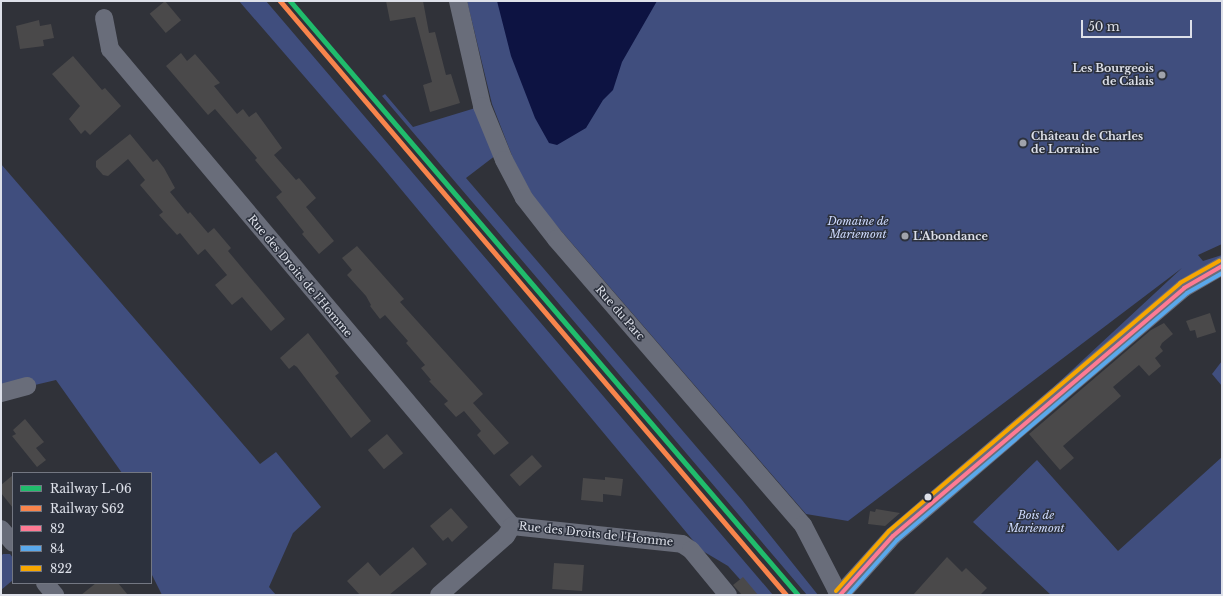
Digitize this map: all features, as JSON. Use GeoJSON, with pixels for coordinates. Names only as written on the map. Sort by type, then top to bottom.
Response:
{"type":"FeatureCollection","features":[{"type":"Feature","properties":{"kind":"street","name":"Rue du Parc"},"geometry":{"type":"LineString","coordinates":[[458,1],[482,106],[504,160],[524,198],[556,239],[802,525],[836,589],[841,594]]}},
{"type":"Feature","properties":{"kind":"street","name":"Rue des Droits de l'Homme"},"geometry":{"type":"LineString","coordinates":[[104,18],[110,49],[512,526],[682,544],[691,550],[728,595]]}},
{"type":"Feature","properties":{"kind":"street"},"geometry":{"type":"LineString","coordinates":[[841,594],[894,536],[1013,433],[1184,288],[1222,266]]}},
{"type":"Feature","properties":{"kind":"street"},"geometry":{"type":"LineString","coordinates":[[1,393],[27,386]]}},
{"type":"Feature","properties":{"kind":"street","name":"Rue des Droits de l'Homme"},"geometry":{"type":"LineString","coordinates":[[439,595],[506,536],[512,526]]}},
{"type":"Feature","properties":{"kind":"street"},"geometry":{"type":"LineString","coordinates":[[1,529],[12,542]]}},
{"type":"Feature","properties":{"kind":"street"},"geometry":{"type":"LineString","coordinates":[[46,584],[55,595]]}},
{"type":"Feature","properties":{"kind":"green space"},"geometry":{"type":"Polygon","coordinates":[[[239,1],[266,1],[773,595],[754,595],[728,566],[701,550],[380,164],[239,1]]]}},
{"type":"Feature","properties":{"kind":"green space","name":"Domaine de Mariemont"},"geometry":{"type":"Polygon","coordinates":[[[467,1],[1222,1],[1222,244],[1198,255],[1203,261],[1222,255],[1222,266],[893,536],[1182,268],[848,521],[806,514],[537,203],[516,166],[492,104],[467,1]]]}},
{"type":"Feature","properties":{"kind":"green space"},"geometry":{"type":"Polygon","coordinates":[[[385,94],[413,127],[482,106],[500,152],[466,178],[742,500],[818,595],[807,595],[382,96],[385,94]]]}},
{"type":"Feature","properties":{"kind":"green space"},"geometry":{"type":"Polygon","coordinates":[[[1,164],[260,464],[276,452],[321,507],[293,533],[269,587],[276,595],[162,595],[152,575],[152,472],[121,472],[56,380],[1,393],[1,164]]]}},
{"type":"Feature","properties":{"kind":"green space"},"geometry":{"type":"Polygon","coordinates":[[[1222,361],[1222,386],[1212,374],[1222,361]]]}},
{"type":"Feature","properties":{"kind":"green space","name":"Bois de Mariemont"},"geometry":{"type":"Polygon","coordinates":[[[1222,457],[1222,595],[1051,595],[973,522],[1037,460],[1118,551],[1222,457]]]}},
{"type":"Feature","properties":{"kind":"green space"},"geometry":{"type":"Polygon","coordinates":[[[3,554],[10,554],[12,557],[12,581],[1,590],[1,556],[3,554]]]}},
{"type":"Feature","properties":{"kind":"shaded area"},"geometry":{"type":"Polygon","coordinates":[[[497,1],[657,1],[622,62],[613,90],[603,100],[586,128],[557,145],[549,143],[535,118],[511,56],[497,1]]]}},
{"type":"Feature","properties":{"kind":"building"},"geometry":{"type":"Polygon","coordinates":[[[165,1],[181,20],[166,33],[150,14],[165,1]]]}},
{"type":"Feature","properties":{"kind":"building"},"geometry":{"type":"Polygon","coordinates":[[[386,1],[423,1],[429,33],[435,32],[446,75],[451,74],[460,103],[430,112],[423,85],[432,82],[415,17],[390,21],[386,1]]]}},
{"type":"Feature","properties":{"kind":"building"},"geometry":{"type":"Polygon","coordinates":[[[39,20],[40,26],[51,24],[54,38],[43,40],[44,46],[20,49],[16,26],[39,20]]]}},
{"type":"Feature","properties":{"kind":"building"},"geometry":{"type":"Polygon","coordinates":[[[181,53],[187,61],[195,54],[220,83],[214,86],[237,114],[243,109],[249,117],[256,112],[282,148],[274,155],[296,180],[299,178],[316,198],[306,207],[334,241],[319,254],[302,234],[304,232],[276,197],[282,192],[255,160],[257,158],[215,109],[208,115],[166,66],[181,53]]]}},
{"type":"Feature","properties":{"kind":"building"},"geometry":{"type":"Polygon","coordinates":[[[73,56],[102,90],[105,88],[121,106],[90,135],[85,130],[81,134],[69,119],[80,106],[52,74],[73,56]]]}},
{"type":"Feature","properties":{"kind":"building"},"geometry":{"type":"Polygon","coordinates":[[[130,134],[153,162],[157,159],[164,168],[175,188],[170,192],[188,214],[190,212],[208,233],[214,228],[231,248],[228,251],[285,319],[271,331],[242,297],[232,305],[215,285],[227,275],[205,249],[198,255],[180,233],[177,235],[159,215],[163,212],[140,185],[145,180],[128,159],[108,176],[103,175],[96,167],[96,161],[130,134]]]}},
{"type":"Feature","properties":{"kind":"building"},"geometry":{"type":"Polygon","coordinates":[[[357,246],[404,299],[400,302],[483,394],[473,403],[509,443],[494,455],[477,435],[481,431],[464,411],[456,417],[444,404],[448,401],[429,381],[431,380],[421,368],[425,365],[406,343],[408,341],[385,315],[380,319],[370,306],[371,305],[366,296],[347,275],[352,270],[342,258],[357,246]]]}},
{"type":"Feature","properties":{"kind":"building"},"geometry":{"type":"Polygon","coordinates":[[[1210,313],[1216,332],[1197,338],[1195,330],[1190,331],[1186,321],[1210,313]]]}},
{"type":"Feature","properties":{"kind":"building"},"geometry":{"type":"Polygon","coordinates":[[[1164,323],[1173,334],[1162,343],[1160,347],[1163,351],[1155,358],[1161,366],[1149,376],[1139,365],[1113,387],[1121,396],[1063,446],[1074,458],[1060,470],[1029,434],[1151,330],[1164,323]]]}},
{"type":"Feature","properties":{"kind":"building"},"geometry":{"type":"Polygon","coordinates":[[[308,333],[339,373],[335,376],[371,421],[351,438],[297,367],[294,365],[289,369],[280,358],[308,333]]]}},
{"type":"Feature","properties":{"kind":"building"},"geometry":{"type":"Polygon","coordinates":[[[25,419],[44,442],[36,448],[46,460],[37,467],[12,436],[16,434],[13,430],[25,419]]]}},
{"type":"Feature","properties":{"kind":"building"},"geometry":{"type":"Polygon","coordinates":[[[387,434],[403,453],[384,469],[368,450],[387,434]]]}},
{"type":"Feature","properties":{"kind":"building"},"geometry":{"type":"Polygon","coordinates":[[[532,455],[542,466],[520,486],[510,475],[532,455]]]}},
{"type":"Feature","properties":{"kind":"building"},"geometry":{"type":"Polygon","coordinates":[[[12,476],[12,507],[1,493],[1,485],[12,476]]]}},
{"type":"Feature","properties":{"kind":"building"},"geometry":{"type":"Polygon","coordinates":[[[605,477],[623,479],[621,496],[603,494],[603,502],[581,500],[583,478],[605,480],[605,477]]]}},
{"type":"Feature","properties":{"kind":"building"},"geometry":{"type":"Polygon","coordinates":[[[451,508],[468,527],[452,542],[448,537],[443,541],[430,526],[451,508]]]}},
{"type":"Feature","properties":{"kind":"building"},"geometry":{"type":"Polygon","coordinates":[[[876,509],[900,513],[885,526],[868,524],[870,511],[875,512],[876,509]]]}},
{"type":"Feature","properties":{"kind":"building"},"geometry":{"type":"Polygon","coordinates":[[[413,547],[427,564],[389,595],[360,595],[347,581],[368,562],[380,576],[413,547]]]}},
{"type":"Feature","properties":{"kind":"building"},"geometry":{"type":"Polygon","coordinates":[[[947,557],[962,572],[966,568],[987,588],[980,595],[913,595],[947,557]]]}},
{"type":"Feature","properties":{"kind":"building"},"geometry":{"type":"Polygon","coordinates":[[[554,563],[584,565],[582,591],[552,589],[554,563]]]}},
{"type":"Feature","properties":{"kind":"building"},"geometry":{"type":"Polygon","coordinates":[[[743,577],[758,595],[742,595],[733,585],[743,577]]]}},
{"type":"Feature","properties":{"kind":"building"},"geometry":{"type":"Polygon","coordinates":[[[95,584],[119,584],[128,595],[81,595],[95,584]]]}},
{"type":"Feature","properties":{"kind":"rail line","name":"S62"},"geometry":{"type":"LineString","coordinates":[[280,1],[786,595]]}},
{"type":"Feature","properties":{"kind":"rail line","name":"L-06"},"geometry":{"type":"LineString","coordinates":[[290,1],[798,595]]}},
{"type":"Feature","properties":{"kind":"transit line","name":"822"},"geometry":{"type":"LineString","coordinates":[[836,591],[889,531],[1180,283],[1219,261]]}},
{"type":"Feature","properties":{"kind":"transit line","name":"82"},"geometry":{"type":"LineString","coordinates":[[840,595],[893,536],[1184,288],[1222,266]]}},
{"type":"Feature","properties":{"kind":"transit line","name":"84"},"geometry":{"type":"LineString","coordinates":[[848,595],[897,540],[1187,293],[1222,273]]}},
{"type":"Feature","properties":{"kind":"place","name":"Les Bourgeois de Calais"},"geometry":{"type":"Point","coordinates":[1162,75]}},
{"type":"Feature","properties":{"kind":"place","name":"Château de Charles de Lorraine"},"geometry":{"type":"Point","coordinates":[1023,143]}},
{"type":"Feature","properties":{"kind":"place","name":"L'Abondance"},"geometry":{"type":"Point","coordinates":[905,236]}}]}
